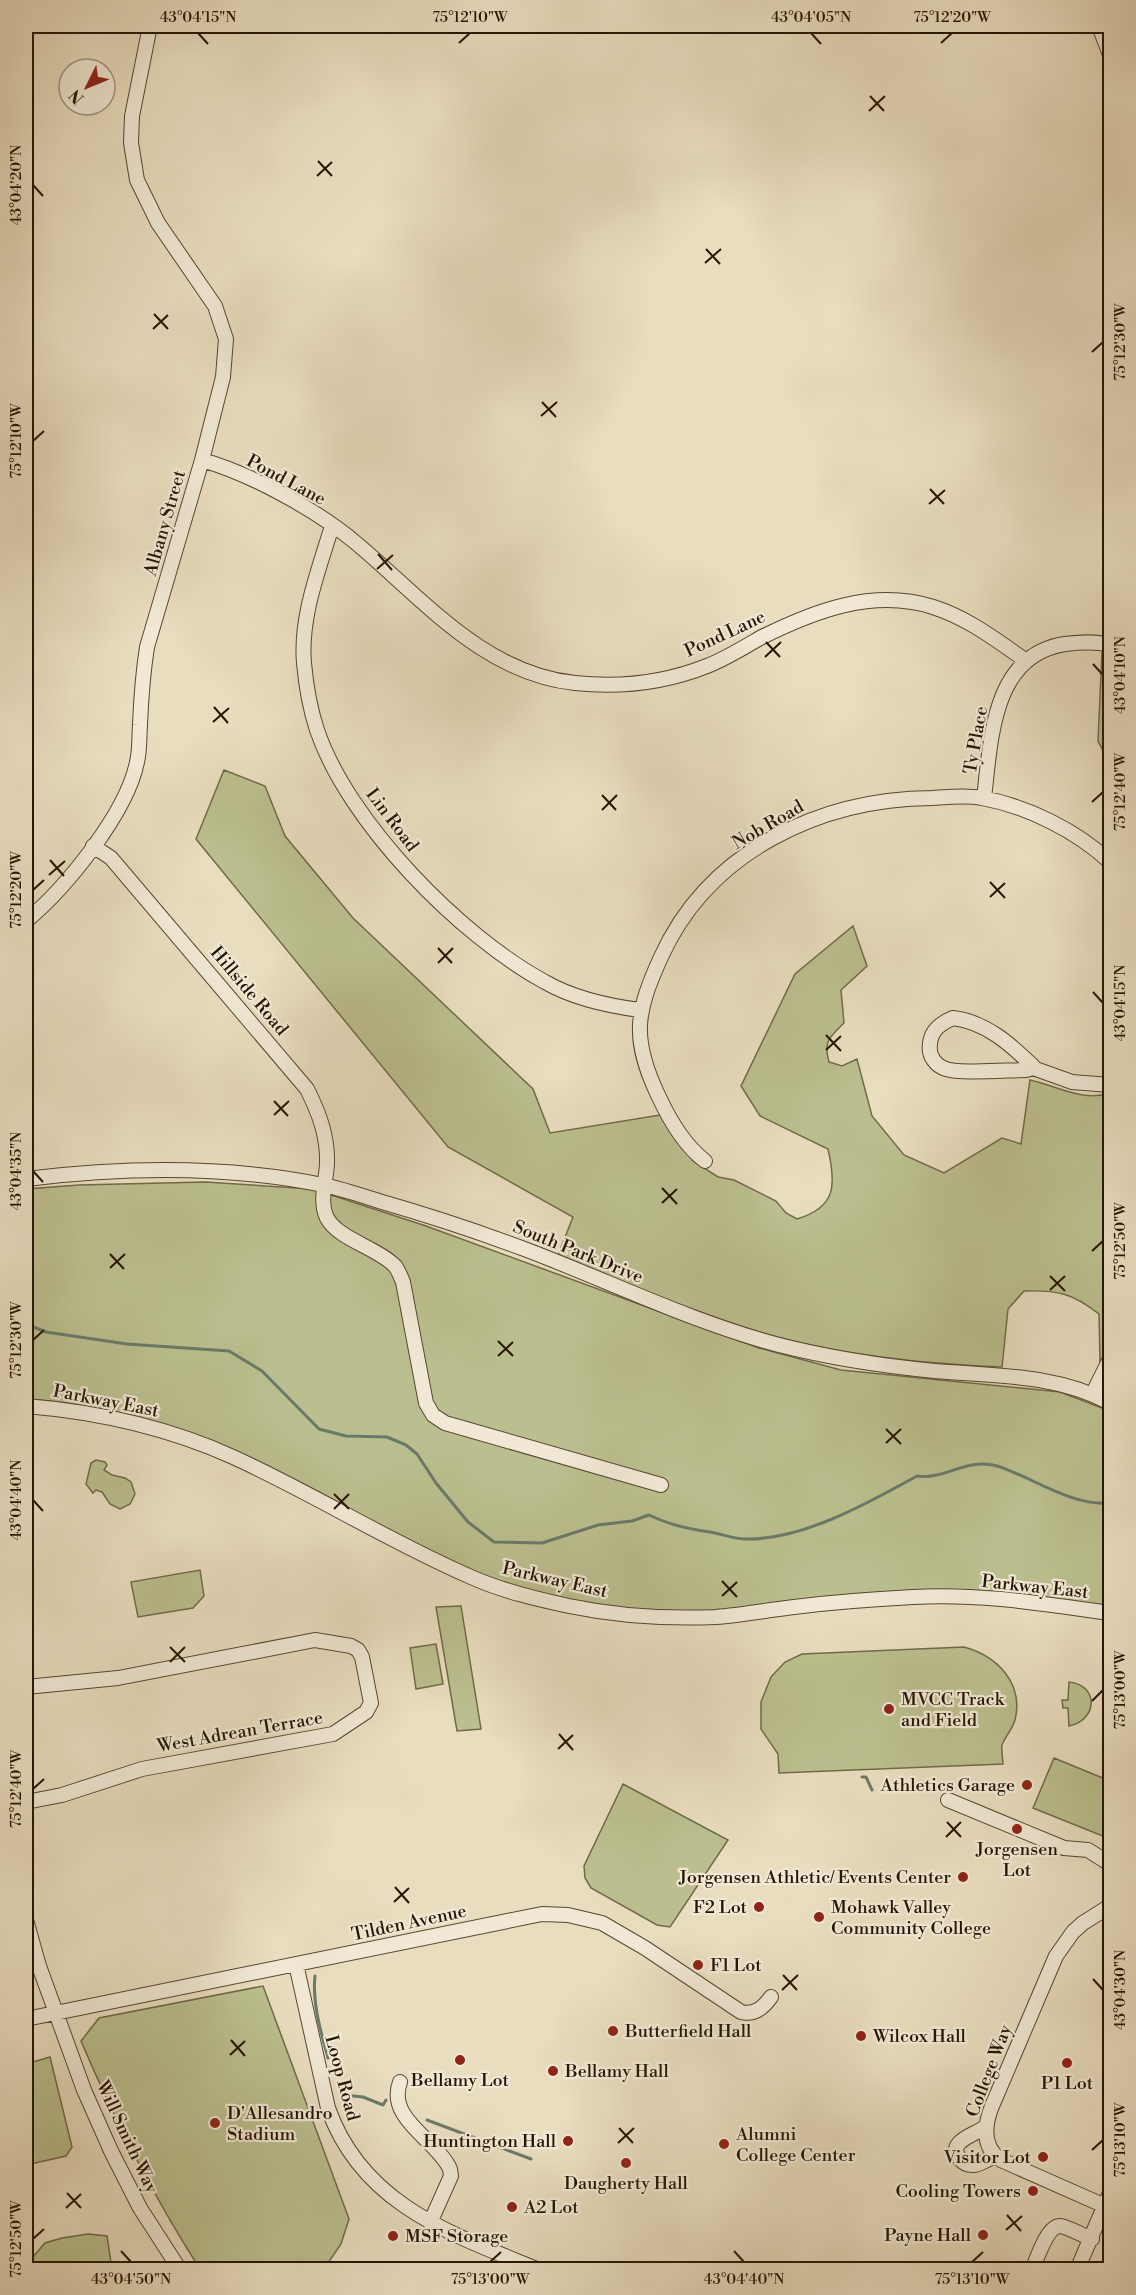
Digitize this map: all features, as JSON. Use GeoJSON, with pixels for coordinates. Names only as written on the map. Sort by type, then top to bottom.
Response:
{"type":"FeatureCollection","features":[{"type":"Feature","properties":{"kind":"street","name":"Albany Street"},"geometry":{"type":"LineString","coordinates":[[26,921],[63,887],[93,846],[130,786],[138,761],[143,671],[147,647],[202,460],[223,377],[226,339],[215,306],[158,223],[137,180],[133,160],[132,121],[150,26]]}},
{"type":"Feature","properties":{"kind":"street"},"geometry":{"type":"LineString","coordinates":[[1099,26],[1110,55]]}},
{"type":"Feature","properties":{"kind":"street","name":"Pond Lane"},"geometry":{"type":"LineString","coordinates":[[202,460],[280,494],[332,526],[485,652],[544,677],[571,683],[626,686],[666,679],[708,666],[810,615],[852,603],[877,600],[918,603],[968,621],[1025,660]]}},
{"type":"Feature","properties":{"kind":"street","name":"Lin Road"},"geometry":{"type":"LineString","coordinates":[[332,526],[310,607],[305,632],[304,661],[308,693],[317,730],[341,780],[371,825],[419,881],[458,920],[500,953],[546,983],[616,1006],[640,1010]]}},
{"type":"Feature","properties":{"kind":"street"},"geometry":{"type":"LineString","coordinates":[[1025,660],[1038,651],[1052,646],[1083,641],[1110,645]]}},
{"type":"Feature","properties":{"kind":"street","name":"Ty Place"},"geometry":{"type":"LineString","coordinates":[[984,798],[993,728],[1001,701],[1011,678],[1025,660]]}},
{"type":"Feature","properties":{"kind":"street","name":"Nob Road"},"geometry":{"type":"LineString","coordinates":[[705,1161],[695,1154],[673,1123],[651,1081],[643,1054],[639,1027],[640,1010],[669,940],[688,910],[714,881],[749,852],[799,824],[835,810],[885,800],[984,798],[1007,804],[1056,824],[1094,847],[1110,862]]}},
{"type":"Feature","properties":{"kind":"street","name":"Hillside Road"},"geometry":{"type":"LineString","coordinates":[[93,846],[111,858],[307,1089],[320,1115],[325,1134],[327,1162],[323,1205],[328,1220],[338,1230],[395,1266],[403,1282],[426,1403],[433,1415],[445,1423],[661,1485]]}},
{"type":"Feature","properties":{"kind":"street"},"geometry":{"type":"LineString","coordinates":[[1033,1068],[1026,1071],[945,1069],[936,1064],[931,1056],[929,1045],[933,1033],[941,1023],[953,1018],[968,1020],[1001,1038],[1033,1068],[1072,1082],[1110,1084]]}},
{"type":"Feature","properties":{"kind":"street","name":"South Park Drive"},"geometry":{"type":"LineString","coordinates":[[26,1179],[148,1170],[185,1170],[274,1177],[325,1186],[465,1227],[671,1309],[725,1329],[780,1345],[854,1361],[932,1371],[1021,1377],[1067,1384],[1110,1402]]}},
{"type":"Feature","properties":{"kind":"street"},"geometry":{"type":"LineString","coordinates":[[1093,1393],[1110,1359]]}},
{"type":"Feature","properties":{"kind":"street","name":"Parkway East"},"geometry":{"type":"LineString","coordinates":[[26,1406],[86,1412],[179,1435],[233,1457],[401,1544],[473,1578],[514,1592],[570,1606],[632,1615],[683,1618],[719,1617],[796,1606],[874,1599],[948,1597],[1021,1601],[1110,1613]]}},
{"type":"Feature","properties":{"kind":"street","name":"West Adrean Terrace"},"geometry":{"type":"LineString","coordinates":[[26,1688],[118,1678],[315,1640],[332,1641],[358,1650],[362,1657],[371,1703],[366,1712],[333,1734],[142,1769],[62,1795],[26,1802]]}},
{"type":"Feature","properties":{"kind":"street"},"geometry":{"type":"LineString","coordinates":[[948,1800],[1064,1848],[1088,1850],[1110,1864]]}},
{"type":"Feature","properties":{"kind":"street","name":"College Way"},"geometry":{"type":"LineString","coordinates":[[996,2157],[988,2145],[985,2127],[988,2114],[1056,1956],[1073,1932],[1110,1906]]}},
{"type":"Feature","properties":{"kind":"street","name":"Tilden Avenue"},"geometry":{"type":"LineString","coordinates":[[26,2019],[542,1914],[588,1918],[615,1930],[741,2012],[755,2012],[771,1997]]}},
{"type":"Feature","properties":{"kind":"street","name":"Will Smith Way"},"geometry":{"type":"LineString","coordinates":[[26,1920],[84,2090],[140,2208],[180,2270]]}},
{"type":"Feature","properties":{"kind":"street","name":"Loop Road"},"geometry":{"type":"LineString","coordinates":[[296,1964],[322,2083],[335,2128],[356,2162],[378,2187],[401,2206],[430,2223],[539,2270]]}},
{"type":"Feature","properties":{"kind":"street"},"geometry":{"type":"LineString","coordinates":[[399,2082],[396,2092],[399,2107],[445,2160],[450,2169],[451,2176],[430,2223]]}},
{"type":"Feature","properties":{"kind":"street"},"geometry":{"type":"LineString","coordinates":[[985,2127],[963,2138],[958,2145],[958,2154],[962,2161],[969,2165],[980,2164],[996,2157],[1108,2199],[1082,2267]]}},
{"type":"Feature","properties":{"kind":"street"},"geometry":{"type":"LineString","coordinates":[[1032,2270],[1048,2235],[1055,2228],[1061,2226],[1092,2239]]}},
{"type":"Feature","properties":{"kind":"green space"},"geometry":{"type":"Polygon","coordinates":[[[1102,651],[1110,652],[1110,764],[1098,741],[1102,651]]]}},
{"type":"Feature","properties":{"kind":"green space"},"geometry":{"type":"Polygon","coordinates":[[[224,770],[265,786],[285,836],[353,918],[533,1089],[550,1133],[660,1115],[693,1161],[718,1177],[734,1180],[776,1201],[786,1213],[797,1219],[820,1208],[831,1193],[832,1173],[828,1149],[760,1116],[741,1086],[795,974],[853,926],[867,966],[841,990],[844,1023],[829,1040],[827,1055],[829,1062],[842,1066],[857,1059],[872,1116],[904,1155],[944,1173],[1002,1138],[1021,1144],[1030,1080],[1090,1096],[1110,1093],[1110,1132],[1106,1134],[1110,1150],[1110,1346],[1100,1362],[1099,1314],[1081,1301],[1056,1292],[1024,1291],[1008,1309],[1002,1367],[946,1364],[863,1355],[808,1345],[752,1330],[640,1289],[558,1255],[573,1217],[448,1147],[196,839],[224,770]]]}},
{"type":"Feature","properties":{"kind":"green space"},"geometry":{"type":"Polygon","coordinates":[[[205,1182],[313,1189],[426,1226],[759,1348],[841,1370],[1060,1392],[1102,1408],[1110,1415],[1110,1607],[1016,1595],[679,1613],[622,1609],[570,1601],[521,1589],[473,1572],[181,1430],[104,1410],[26,1399],[26,1189],[79,1185],[205,1182]]]}},
{"type":"Feature","properties":{"kind":"green space"},"geometry":{"type":"Polygon","coordinates":[[[96,1460],[105,1462],[107,1465],[104,1470],[131,1482],[135,1494],[130,1504],[120,1509],[110,1504],[102,1492],[96,1490],[93,1493],[86,1484],[91,1463],[96,1460]]]}},
{"type":"Feature","properties":{"kind":"green space"},"geometry":{"type":"Polygon","coordinates":[[[200,1570],[204,1596],[193,1608],[138,1617],[131,1582],[200,1570]]]}},
{"type":"Feature","properties":{"kind":"green space"},"geometry":{"type":"Polygon","coordinates":[[[461,1606],[481,1729],[457,1731],[436,1607],[461,1606]]]}},
{"type":"Feature","properties":{"kind":"green space"},"geometry":{"type":"Polygon","coordinates":[[[436,1644],[443,1684],[416,1689],[410,1648],[436,1644]]]}},
{"type":"Feature","properties":{"kind":"green space","name":"MVCC Track and Field"},"geometry":{"type":"Polygon","coordinates":[[[964,1647],[976,1651],[997,1664],[1012,1683],[1017,1707],[1015,1720],[1002,1745],[1003,1764],[779,1773],[778,1754],[761,1729],[761,1702],[771,1677],[785,1662],[802,1654],[964,1647]]]}},
{"type":"Feature","properties":{"kind":"green space"},"geometry":{"type":"Polygon","coordinates":[[[1069,1682],[1086,1689],[1091,1703],[1090,1710],[1085,1717],[1079,1723],[1069,1726],[1068,1708],[1063,1708],[1062,1700],[1068,1700],[1069,1682]]]}},
{"type":"Feature","properties":{"kind":"green space"},"geometry":{"type":"Polygon","coordinates":[[[1054,1758],[1110,1781],[1110,1839],[1033,1808],[1054,1758]]]}},
{"type":"Feature","properties":{"kind":"green space"},"geometry":{"type":"Polygon","coordinates":[[[623,1784],[728,1840],[670,1927],[657,1925],[591,1888],[585,1878],[584,1866],[623,1784]]]}},
{"type":"Feature","properties":{"kind":"green space","name":"D'Allesandro Stadium"},"geometry":{"type":"Polygon","coordinates":[[[263,1986],[349,2219],[341,2244],[324,2269],[200,2269],[166,2214],[136,2158],[81,2041],[99,2018],[263,1986]]]}},
{"type":"Feature","properties":{"kind":"green space"},"geometry":{"type":"Polygon","coordinates":[[[50,2057],[72,2147],[66,2156],[26,2165],[26,2064],[50,2057]]]}},
{"type":"Feature","properties":{"kind":"green space"},"geometry":{"type":"Polygon","coordinates":[[[88,2234],[107,2236],[112,2269],[26,2269],[26,2265],[45,2243],[88,2234]]]}},
{"type":"Feature","properties":{"kind":"waterway"},"geometry":{"type":"LineString","coordinates":[[26,1324],[46,1332],[127,1344],[229,1351],[262,1371],[319,1429],[346,1436],[387,1437],[406,1445],[417,1454],[436,1483],[468,1522],[494,1542],[542,1543],[598,1525],[632,1521],[649,1515],[679,1526],[737,1538],[768,1538],[812,1527],[834,1518],[917,1476],[936,1475],[983,1464],[1001,1467],[1073,1498],[1110,1503]]}},
{"type":"Feature","properties":{"kind":"waterway"},"geometry":{"type":"LineString","coordinates":[[862,1777],[866,1777],[872,1790]]}},
{"type":"Feature","properties":{"kind":"waterway"},"geometry":{"type":"LineString","coordinates":[[315,1976],[316,2007],[328,2058]]}},
{"type":"Feature","properties":{"kind":"waterway"},"geometry":{"type":"LineString","coordinates":[[344,2095],[363,2097],[383,2105],[386,2100]]}},
{"type":"Feature","properties":{"kind":"waterway"},"geometry":{"type":"LineString","coordinates":[[427,2120],[531,2159]]}},
{"type":"Feature","properties":{"kind":"place","name":"MVCC Track and Field"},"geometry":{"type":"Point","coordinates":[889,1709]}},
{"type":"Feature","properties":{"kind":"place","name":"Athletics Garage"},"geometry":{"type":"Point","coordinates":[1027,1785]}},
{"type":"Feature","properties":{"kind":"place","name":"Jorgensen Lot"},"geometry":{"type":"Point","coordinates":[1017,1829]}},
{"type":"Feature","properties":{"kind":"place","name":"Jorgensen Athletic/ Events Center"},"geometry":{"type":"Point","coordinates":[963,1877]}},
{"type":"Feature","properties":{"kind":"place","name":"F2 Lot"},"geometry":{"type":"Point","coordinates":[759,1907]}},
{"type":"Feature","properties":{"kind":"place","name":"Mohawk Valley Community College"},"geometry":{"type":"Point","coordinates":[819,1917]}},
{"type":"Feature","properties":{"kind":"place","name":"F1 Lot"},"geometry":{"type":"Point","coordinates":[698,1965]}},
{"type":"Feature","properties":{"kind":"place","name":"Butterfield Hall"},"geometry":{"type":"Point","coordinates":[613,2031]}},
{"type":"Feature","properties":{"kind":"place","name":"Wilcox Hall"},"geometry":{"type":"Point","coordinates":[861,2036]}},
{"type":"Feature","properties":{"kind":"place","name":"Bellamy Lot"},"geometry":{"type":"Point","coordinates":[460,2060]}},
{"type":"Feature","properties":{"kind":"place","name":"P1 Lot"},"geometry":{"type":"Point","coordinates":[1067,2063]}},
{"type":"Feature","properties":{"kind":"place","name":"Bellamy Hall"},"geometry":{"type":"Point","coordinates":[553,2071]}},
{"type":"Feature","properties":{"kind":"place","name":"D'Allesandro Stadium"},"geometry":{"type":"Point","coordinates":[215,2123]}},
{"type":"Feature","properties":{"kind":"place","name":"Huntington Hall"},"geometry":{"type":"Point","coordinates":[568,2141]}},
{"type":"Feature","properties":{"kind":"place","name":"Alumni College Center"},"geometry":{"type":"Point","coordinates":[724,2144]}},
{"type":"Feature","properties":{"kind":"place","name":"Visitor Lot"},"geometry":{"type":"Point","coordinates":[1043,2157]}},
{"type":"Feature","properties":{"kind":"place","name":"Daugherty Hall"},"geometry":{"type":"Point","coordinates":[626,2163]}},
{"type":"Feature","properties":{"kind":"place","name":"Cooling Towers"},"geometry":{"type":"Point","coordinates":[1033,2191]}},
{"type":"Feature","properties":{"kind":"place","name":"A2 Lot"},"geometry":{"type":"Point","coordinates":[512,2207]}},
{"type":"Feature","properties":{"kind":"place","name":"Payne Hall"},"geometry":{"type":"Point","coordinates":[983,2235]}},
{"type":"Feature","properties":{"kind":"place","name":"MSF Storage"},"geometry":{"type":"Point","coordinates":[393,2236]}}]}
